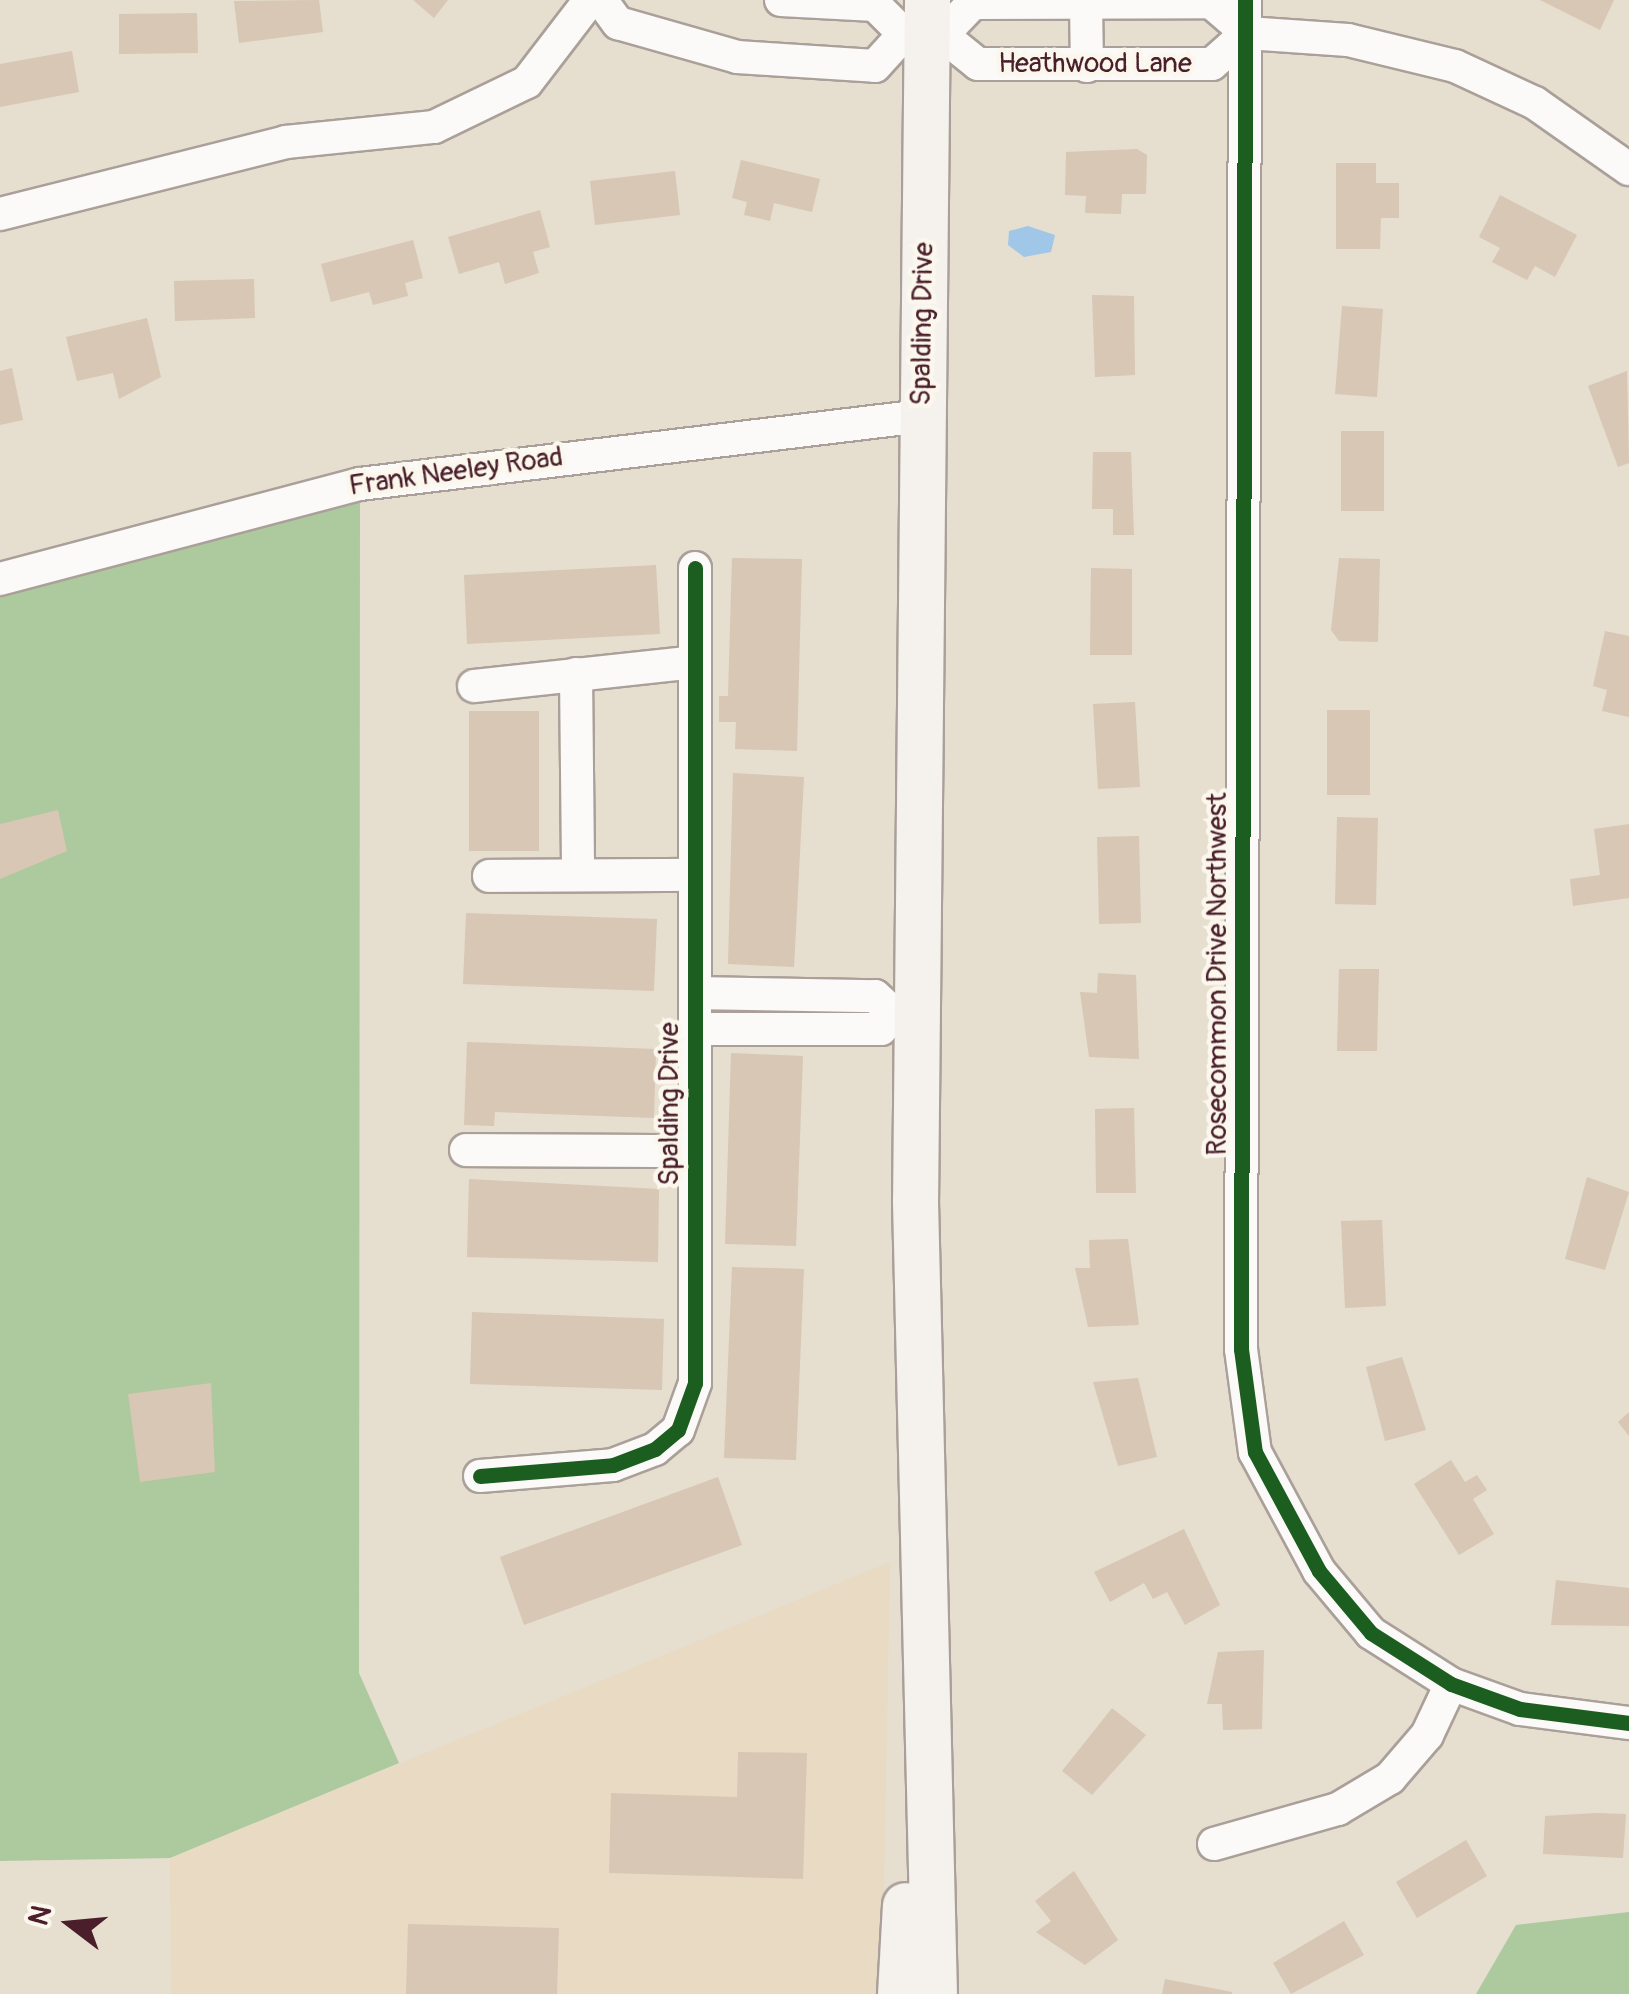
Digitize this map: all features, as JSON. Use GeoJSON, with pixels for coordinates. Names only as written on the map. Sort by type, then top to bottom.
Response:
{"type":"FeatureCollection","features":[{"type":"Feature","properties":{"kind":"main road","name":"Spalding Drive"},"geometry":{"type":"LineString","coordinates":[[925,26],[922,416],[905,1012],[918,1608],[934,1994]]}},
{"type":"Feature","properties":{"kind":"main road","name":"Spalding Drive"},"geometry":{"type":"LineString","coordinates":[[900,1994],[918,1608]]}},
{"type":"Feature","properties":{"kind":"street"},"geometry":{"type":"LineString","coordinates":[[0,214],[286,142],[434,127],[527,82],[590,0]]}},
{"type":"Feature","properties":{"kind":"street"},"geometry":{"type":"LineString","coordinates":[[601,0],[618,23],[737,57],[875,66],[925,26],[973,3],[1211,2],[1246,16],[1456,66],[1535,104],[1629,169]]}},
{"type":"Feature","properties":{"kind":"street","name":"Heathwood Lane"},"geometry":{"type":"LineString","coordinates":[[781,0],[875,5],[925,26],[978,64],[1212,64],[1246,16]]}},
{"type":"Feature","properties":{"kind":"street"},"geometry":{"type":"LineString","coordinates":[[1086,4],[1087,66]]}},
{"type":"Feature","properties":{"kind":"street","name":"Rosecommon Drive Northwest"},"geometry":{"type":"LineString","coordinates":[[1246,16],[1241,1349],[1255,1452],[1291,1526],[1371,1633],[1451,1684],[1580,1724],[1629,1723]]}},
{"type":"Feature","properties":{"kind":"street","name":"Frank Neeley Road"},"geometry":{"type":"LineString","coordinates":[[0,579],[360,484],[922,416]]}},
{"type":"Feature","properties":{"kind":"street","name":"Spalding Drive"},"geometry":{"type":"LineString","coordinates":[[480,1476],[613,1465],[678,1430],[695,1383],[695,568]]}},
{"type":"Feature","properties":{"kind":"street"},"geometry":{"type":"LineString","coordinates":[[474,686],[695,662]]}},
{"type":"Feature","properties":{"kind":"street"},"geometry":{"type":"LineString","coordinates":[[576,674],[578,875]]}},
{"type":"Feature","properties":{"kind":"street"},"geometry":{"type":"LineString","coordinates":[[489,876],[695,875]]}},
{"type":"Feature","properties":{"kind":"street","name":"Spalding Drive"},"geometry":{"type":"LineString","coordinates":[[695,1029],[881,1029],[905,1012],[876,996],[696,993]]}},
{"type":"Feature","properties":{"kind":"street","name":"Spalding Drive"},"geometry":{"type":"LineString","coordinates":[[466,1150],[695,1151]]}},
{"type":"Feature","properties":{"kind":"street"},"geometry":{"type":"LineString","coordinates":[[1214,1844],[1338,1809],[1390,1778],[1427,1735],[1451,1684]]}},
{"type":"Feature","properties":{"kind":"shaded area"},"geometry":{"type":"Polygon","coordinates":[[[890,1562],[882,1994],[171,1994],[170,1858],[890,1562]]]}},
{"type":"Feature","properties":{"kind":"green space"},"geometry":{"type":"Polygon","coordinates":[[[360,484],[359,1673],[399,1763],[170,1858],[0,1861],[0,579],[360,484]]]}},
{"type":"Feature","properties":{"kind":"green space"},"geometry":{"type":"Polygon","coordinates":[[[1629,1912],[1629,1994],[1476,1994],[1516,1925],[1629,1912]]]}},
{"type":"Feature","properties":{"kind":"water"},"geometry":{"type":"Polygon","coordinates":[[[1028,226],[1055,235],[1051,252],[1024,257],[1008,245],[1009,231],[1028,226]]]}},
{"type":"Feature","properties":{"kind":"building"},"geometry":{"type":"Polygon","coordinates":[[[319,0],[323,32],[239,43],[234,1],[319,0]]]}},
{"type":"Feature","properties":{"kind":"building"},"geometry":{"type":"Polygon","coordinates":[[[413,0],[448,0],[434,18],[413,0]]]}},
{"type":"Feature","properties":{"kind":"building"},"geometry":{"type":"Polygon","coordinates":[[[1540,0],[1614,0],[1600,30],[1540,0]]]}},
{"type":"Feature","properties":{"kind":"building"},"geometry":{"type":"Polygon","coordinates":[[[197,13],[198,53],[119,54],[119,14],[197,13]]]}},
{"type":"Feature","properties":{"kind":"building"},"geometry":{"type":"Polygon","coordinates":[[[72,51],[79,92],[0,107],[0,64],[72,51]]]}},
{"type":"Feature","properties":{"kind":"building"},"geometry":{"type":"Polygon","coordinates":[[[1137,149],[1147,155],[1146,194],[1122,194],[1121,214],[1085,213],[1086,196],[1065,195],[1066,152],[1137,149]]]}},
{"type":"Feature","properties":{"kind":"building"},"geometry":{"type":"Polygon","coordinates":[[[741,160],[820,179],[812,212],[774,203],[770,221],[744,215],[747,202],[732,198],[741,160]]]}},
{"type":"Feature","properties":{"kind":"building"},"geometry":{"type":"Polygon","coordinates":[[[1336,163],[1376,163],[1376,183],[1399,183],[1399,218],[1381,218],[1380,249],[1336,249],[1336,163]]]}},
{"type":"Feature","properties":{"kind":"building"},"geometry":{"type":"Polygon","coordinates":[[[675,171],[680,215],[595,225],[590,181],[675,171]]]}},
{"type":"Feature","properties":{"kind":"building"},"geometry":{"type":"Polygon","coordinates":[[[1500,195],[1577,235],[1555,277],[1535,266],[1527,280],[1492,262],[1500,248],[1479,237],[1500,195]]]}},
{"type":"Feature","properties":{"kind":"building"},"geometry":{"type":"Polygon","coordinates":[[[540,210],[550,247],[533,252],[539,273],[505,284],[499,262],[459,274],[448,237],[540,210]]]}},
{"type":"Feature","properties":{"kind":"building"},"geometry":{"type":"Polygon","coordinates":[[[413,240],[423,278],[405,283],[408,296],[373,305],[369,292],[331,302],[321,264],[413,240]]]}},
{"type":"Feature","properties":{"kind":"building"},"geometry":{"type":"Polygon","coordinates":[[[254,279],[255,318],[175,321],[174,281],[254,279]]]}},
{"type":"Feature","properties":{"kind":"building"},"geometry":{"type":"Polygon","coordinates":[[[1092,295],[1134,296],[1135,375],[1095,377],[1092,295]]]}},
{"type":"Feature","properties":{"kind":"building"},"geometry":{"type":"Polygon","coordinates":[[[1342,306],[1383,309],[1377,397],[1335,394],[1342,306]]]}},
{"type":"Feature","properties":{"kind":"building"},"geometry":{"type":"Polygon","coordinates":[[[147,318],[161,377],[119,399],[113,373],[77,381],[66,337],[147,318]]]}},
{"type":"Feature","properties":{"kind":"building"},"geometry":{"type":"Polygon","coordinates":[[[12,368],[23,420],[0,425],[0,371],[12,368]]]}},
{"type":"Feature","properties":{"kind":"building"},"geometry":{"type":"Polygon","coordinates":[[[1627,371],[1629,463],[1618,467],[1588,386],[1627,371]]]}},
{"type":"Feature","properties":{"kind":"building"},"geometry":{"type":"Polygon","coordinates":[[[1341,431],[1384,431],[1384,511],[1341,511],[1341,431]]]}},
{"type":"Feature","properties":{"kind":"building"},"geometry":{"type":"Polygon","coordinates":[[[1093,452],[1131,452],[1134,535],[1113,535],[1113,509],[1092,509],[1093,452]]]}},
{"type":"Feature","properties":{"kind":"building"},"geometry":{"type":"Polygon","coordinates":[[[732,558],[802,559],[797,751],[735,749],[736,722],[719,722],[719,696],[728,696],[732,558]]]}},
{"type":"Feature","properties":{"kind":"building"},"geometry":{"type":"Polygon","coordinates":[[[1339,558],[1380,559],[1378,642],[1339,641],[1331,630],[1339,558]]]}},
{"type":"Feature","properties":{"kind":"building"},"geometry":{"type":"Polygon","coordinates":[[[656,565],[660,634],[467,644],[464,575],[656,565]]]}},
{"type":"Feature","properties":{"kind":"building"},"geometry":{"type":"Polygon","coordinates":[[[1091,568],[1132,569],[1132,655],[1090,655],[1091,568]]]}},
{"type":"Feature","properties":{"kind":"building"},"geometry":{"type":"Polygon","coordinates":[[[1605,631],[1629,636],[1629,717],[1602,711],[1607,690],[1593,686],[1605,631]]]}},
{"type":"Feature","properties":{"kind":"building"},"geometry":{"type":"Polygon","coordinates":[[[1135,702],[1140,787],[1098,789],[1093,704],[1135,702]]]}},
{"type":"Feature","properties":{"kind":"building"},"geometry":{"type":"Polygon","coordinates":[[[1327,710],[1370,710],[1370,795],[1327,795],[1327,710]]]}},
{"type":"Feature","properties":{"kind":"building"},"geometry":{"type":"Polygon","coordinates":[[[469,711],[539,711],[539,851],[469,851],[469,711]]]}},
{"type":"Feature","properties":{"kind":"building"},"geometry":{"type":"Polygon","coordinates":[[[733,773],[804,777],[794,967],[728,964],[733,773]]]}},
{"type":"Feature","properties":{"kind":"building"},"geometry":{"type":"Polygon","coordinates":[[[58,810],[67,851],[0,879],[0,824],[58,810]]]}},
{"type":"Feature","properties":{"kind":"building"},"geometry":{"type":"Polygon","coordinates":[[[1337,817],[1378,818],[1376,905],[1335,904],[1337,817]]]}},
{"type":"Feature","properties":{"kind":"building"},"geometry":{"type":"Polygon","coordinates":[[[1629,824],[1629,898],[1573,906],[1570,879],[1600,875],[1594,829],[1629,824]]]}},
{"type":"Feature","properties":{"kind":"building"},"geometry":{"type":"Polygon","coordinates":[[[1139,836],[1141,923],[1099,924],[1097,837],[1139,836]]]}},
{"type":"Feature","properties":{"kind":"building"},"geometry":{"type":"Polygon","coordinates":[[[466,913],[657,919],[654,991],[463,984],[466,913]]]}},
{"type":"Feature","properties":{"kind":"building"},"geometry":{"type":"Polygon","coordinates":[[[1339,969],[1379,969],[1377,1051],[1337,1051],[1339,969]]]}},
{"type":"Feature","properties":{"kind":"building"},"geometry":{"type":"Polygon","coordinates":[[[1098,973],[1136,975],[1139,1059],[1089,1057],[1080,992],[1097,993],[1098,973]]]}},
{"type":"Feature","properties":{"kind":"building"},"geometry":{"type":"Polygon","coordinates":[[[467,1042],[656,1049],[654,1118],[495,1112],[494,1126],[464,1125],[467,1042]]]}},
{"type":"Feature","properties":{"kind":"building"},"geometry":{"type":"Polygon","coordinates":[[[731,1053],[803,1056],[796,1246],[725,1244],[731,1053]]]}},
{"type":"Feature","properties":{"kind":"building"},"geometry":{"type":"Polygon","coordinates":[[[1134,1108],[1136,1193],[1096,1193],[1095,1109],[1134,1108]]]}},
{"type":"Feature","properties":{"kind":"building"},"geometry":{"type":"Polygon","coordinates":[[[1587,1177],[1629,1192],[1605,1270],[1565,1259],[1587,1177]]]}},
{"type":"Feature","properties":{"kind":"building"},"geometry":{"type":"Polygon","coordinates":[[[469,1179],[659,1189],[658,1262],[467,1257],[469,1179]]]}},
{"type":"Feature","properties":{"kind":"building"},"geometry":{"type":"Polygon","coordinates":[[[1382,1220],[1386,1306],[1345,1308],[1341,1221],[1382,1220]]]}},
{"type":"Feature","properties":{"kind":"building"},"geometry":{"type":"Polygon","coordinates":[[[1128,1239],[1139,1325],[1088,1327],[1075,1268],[1090,1268],[1089,1240],[1128,1239]]]}},
{"type":"Feature","properties":{"kind":"building"},"geometry":{"type":"Polygon","coordinates":[[[732,1267],[804,1269],[796,1460],[724,1458],[732,1267]]]}},
{"type":"Feature","properties":{"kind":"building"},"geometry":{"type":"Polygon","coordinates":[[[472,1312],[664,1319],[662,1390],[470,1384],[472,1312]]]}},
{"type":"Feature","properties":{"kind":"building"},"geometry":{"type":"Polygon","coordinates":[[[1402,1357],[1426,1430],[1385,1441],[1366,1367],[1402,1357]]]}},
{"type":"Feature","properties":{"kind":"building"},"geometry":{"type":"Polygon","coordinates":[[[1138,1378],[1157,1457],[1118,1466],[1093,1382],[1138,1378]]]}},
{"type":"Feature","properties":{"kind":"building"},"geometry":{"type":"Polygon","coordinates":[[[211,1383],[215,1472],[140,1482],[128,1394],[211,1383]]]}},
{"type":"Feature","properties":{"kind":"building"},"geometry":{"type":"Polygon","coordinates":[[[1629,1412],[1629,1436],[1618,1422],[1629,1412]]]}},
{"type":"Feature","properties":{"kind":"building"},"geometry":{"type":"Polygon","coordinates":[[[1451,1460],[1465,1482],[1477,1475],[1487,1490],[1473,1499],[1494,1534],[1459,1555],[1414,1484],[1451,1460]]]}},
{"type":"Feature","properties":{"kind":"building"},"geometry":{"type":"Polygon","coordinates":[[[718,1477],[742,1545],[524,1625],[500,1557],[718,1477]]]}},
{"type":"Feature","properties":{"kind":"building"},"geometry":{"type":"Polygon","coordinates":[[[1184,1529],[1220,1605],[1185,1625],[1167,1592],[1153,1599],[1144,1583],[1110,1602],[1094,1572],[1184,1529]]]}},
{"type":"Feature","properties":{"kind":"building"},"geometry":{"type":"Polygon","coordinates":[[[1556,1580],[1629,1588],[1629,1626],[1551,1625],[1556,1580]]]}},
{"type":"Feature","properties":{"kind":"building"},"geometry":{"type":"Polygon","coordinates":[[[1264,1650],[1262,1729],[1223,1730],[1222,1704],[1207,1704],[1218,1652],[1264,1650]]]}},
{"type":"Feature","properties":{"kind":"building"},"geometry":{"type":"Polygon","coordinates":[[[1112,1708],[1146,1735],[1092,1795],[1062,1771],[1112,1708]]]}},
{"type":"Feature","properties":{"kind":"building"},"geometry":{"type":"Polygon","coordinates":[[[738,1752],[807,1753],[803,1879],[609,1873],[611,1793],[737,1797],[738,1752]]]}},
{"type":"Feature","properties":{"kind":"building"},"geometry":{"type":"Polygon","coordinates":[[[1626,1814],[1623,1858],[1543,1854],[1545,1816],[1626,1814]]]}},
{"type":"Feature","properties":{"kind":"building"},"geometry":{"type":"Polygon","coordinates":[[[1466,1840],[1487,1876],[1417,1918],[1396,1882],[1466,1840]]]}},
{"type":"Feature","properties":{"kind":"building"},"geometry":{"type":"Polygon","coordinates":[[[1074,1871],[1118,1940],[1085,1965],[1036,1932],[1051,1921],[1035,1901],[1074,1871]]]}},
{"type":"Feature","properties":{"kind":"building"},"geometry":{"type":"Polygon","coordinates":[[[1344,1921],[1364,1955],[1291,1994],[1273,1963],[1344,1921]]]}},
{"type":"Feature","properties":{"kind":"building"},"geometry":{"type":"Polygon","coordinates":[[[408,1924],[559,1928],[557,1994],[406,1994],[408,1924]]]}},
{"type":"Feature","properties":{"kind":"building"},"geometry":{"type":"Polygon","coordinates":[[[1165,1979],[1232,1992],[1232,1994],[1162,1994],[1165,1979]]]}},
{"type":"Feature","properties":{"kind":"cycle path"},"geometry":{"type":"LineString","coordinates":[[1245,0],[1241,1349],[1255,1452],[1319,1571],[1371,1633],[1451,1684],[1520,1709],[1629,1723]]}},
{"type":"Feature","properties":{"kind":"cycle path"},"geometry":{"type":"LineString","coordinates":[[480,1476],[613,1465],[655,1449],[678,1430],[695,1383],[695,568]]}}]}
